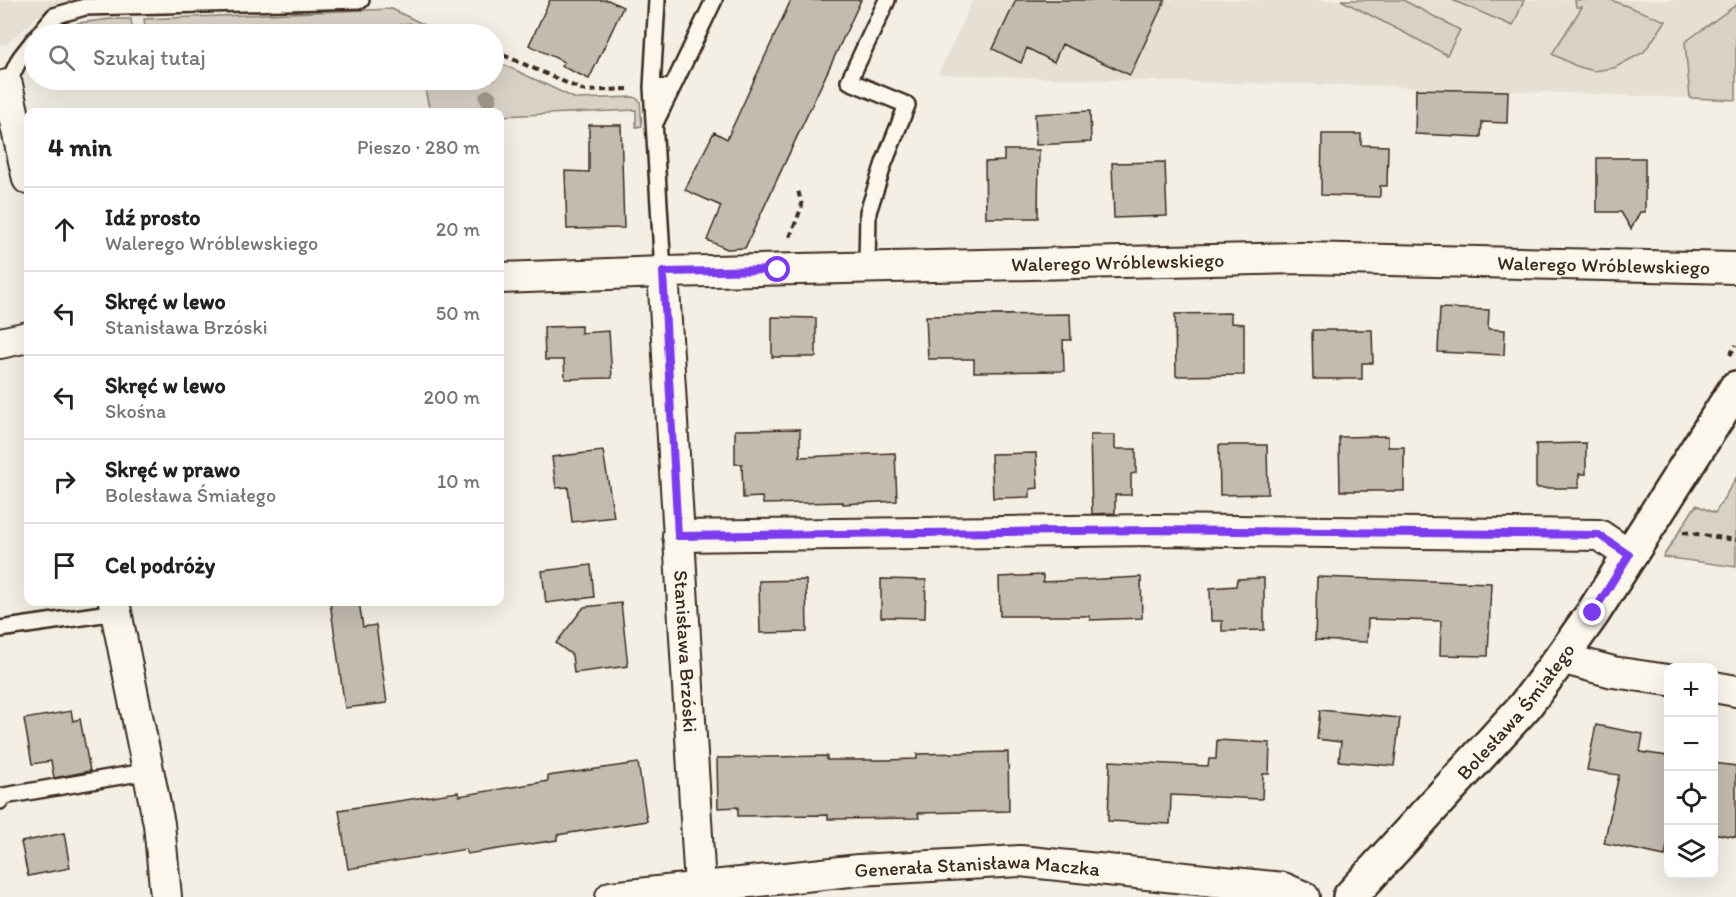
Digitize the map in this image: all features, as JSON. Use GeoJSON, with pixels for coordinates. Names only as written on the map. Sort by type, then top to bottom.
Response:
{"type":"FeatureCollection","features":[{"type":"Feature","properties":{"kind":"street"},"geometry":{"type":"LineString","coordinates":[[4,86],[24,164]]}},
{"type":"Feature","properties":{"kind":"street","name":"Walerego Wróblewskiego"},"geometry":{"type":"LineString","coordinates":[[504,278],[663,272],[1301,258],[1736,268]]}},
{"type":"Feature","properties":{"kind":"street","name":"Stanisława Brzóski"},"geometry":{"type":"LineString","coordinates":[[663,272],[700,886]]}},
{"type":"Feature","properties":{"kind":"street"},"geometry":{"type":"LineString","coordinates":[[0,343],[24,338]]}},
{"type":"Feature","properties":{"kind":"street","name":"Bolesława Śmiałego"},"geometry":{"type":"LineString","coordinates":[[1350,897],[1524,707],[1593,613],[1736,388]]}},
{"type":"Feature","properties":{"kind":"street"},"geometry":{"type":"LineString","coordinates":[[678,536],[1155,530],[1599,535],[1629,555]]}},
{"type":"Feature","properties":{"kind":"street"},"geometry":{"type":"LineString","coordinates":[[115,607],[150,771],[159,824],[166,897]]}},
{"type":"Feature","properties":{"kind":"street"},"geometry":{"type":"LineString","coordinates":[[1561,658],[1613,672],[1664,679]]}},
{"type":"Feature","properties":{"kind":"street"},"geometry":{"type":"LineString","coordinates":[[1718,688],[1736,691]]}},
{"type":"Feature","properties":{"kind":"street","name":"Generała Stanisława Maczka"},"geometry":{"type":"LineString","coordinates":[[611,897],[859,870],[1020,861],[1283,888],[1304,897]]}},
{"type":"Feature","properties":{"kind":"lane"},"geometry":{"type":"LineString","coordinates":[[47,24],[54,16],[85,7],[361,0]]}},
{"type":"Feature","properties":{"kind":"lane"},"geometry":{"type":"LineString","coordinates":[[657,0],[652,87],[663,272]]}},
{"type":"Feature","properties":{"kind":"lane"},"geometry":{"type":"LineString","coordinates":[[655,124],[714,0]]}},
{"type":"Feature","properties":{"kind":"lane"},"geometry":{"type":"LineString","coordinates":[[867,267],[868,212],[907,105],[849,81],[887,0]]}},
{"type":"Feature","properties":{"kind":"lane"},"geometry":{"type":"LineString","coordinates":[[4,86],[24,53]]}},
{"type":"Feature","properties":{"kind":"lane"},"geometry":{"type":"LineString","coordinates":[[652,87],[672,88]]}},
{"type":"Feature","properties":{"kind":"lane"},"geometry":{"type":"LineString","coordinates":[[0,629],[115,607]]}},
{"type":"Feature","properties":{"kind":"lane"},"geometry":{"type":"LineString","coordinates":[[0,801],[4,796],[150,771]]}},
{"type":"Feature","properties":{"kind":"path"},"geometry":{"type":"LineString","coordinates":[[504,55],[585,91],[600,90]]}},
{"type":"Feature","properties":{"kind":"path"},"geometry":{"type":"LineString","coordinates":[[778,270],[802,206],[798,190]]}},
{"type":"Feature","properties":{"kind":"path"},"geometry":{"type":"LineString","coordinates":[[1680,531],[1736,540]]}},
{"type":"Feature","properties":{"kind":"shaded area"},"geometry":{"type":"Polygon","coordinates":[[[0,0],[75,0],[37,16],[28,24],[24,24],[24,28],[7,44],[0,45],[0,0]]]}},
{"type":"Feature","properties":{"kind":"shaded area"},"geometry":{"type":"Polygon","coordinates":[[[973,0],[1736,0],[1736,5],[1685,42],[1690,98],[1391,86],[938,74],[973,0]]]}},
{"type":"Feature","properties":{"kind":"shaded area"},"geometry":{"type":"Polygon","coordinates":[[[1341,0],[1403,0],[1460,30],[1447,55],[1341,0]]]}},
{"type":"Feature","properties":{"kind":"shaded area"},"geometry":{"type":"Polygon","coordinates":[[[1452,0],[1524,0],[1513,26],[1452,0]]]}},
{"type":"Feature","properties":{"kind":"shaded area"},"geometry":{"type":"Polygon","coordinates":[[[1575,0],[1611,0],[1666,21],[1644,52],[1614,68],[1594,71],[1576,66],[1552,54],[1582,7],[1576,7],[1575,0]]]}},
{"type":"Feature","properties":{"kind":"shaded area"},"geometry":{"type":"Polygon","coordinates":[[[1736,5],[1736,100],[1690,98],[1685,42],[1736,5]]]}},
{"type":"Feature","properties":{"kind":"shaded area"},"geometry":{"type":"Polygon","coordinates":[[[392,9],[423,24],[145,24],[144,19],[392,9]]]}},
{"type":"Feature","properties":{"kind":"shaded area"},"geometry":{"type":"Polygon","coordinates":[[[131,19],[132,24],[76,24],[131,19]]]}},
{"type":"Feature","properties":{"kind":"shaded area"},"geometry":{"type":"Polygon","coordinates":[[[504,65],[576,99],[634,97],[640,101],[642,126],[636,127],[636,110],[504,116],[504,108],[429,108],[425,90],[504,90],[504,65]]]}},
{"type":"Feature","properties":{"kind":"shaded area"},"geometry":{"type":"Polygon","coordinates":[[[1736,478],[1736,567],[1663,557],[1696,505],[1715,513],[1736,478]]]}},
{"type":"Feature","properties":{"kind":"building"},"geometry":{"type":"Polygon","coordinates":[[[550,0],[608,0],[623,7],[589,79],[561,66],[564,62],[529,45],[550,0]]]}},
{"type":"Feature","properties":{"kind":"building"},"geometry":{"type":"Polygon","coordinates":[[[791,0],[861,0],[745,248],[727,249],[707,240],[721,206],[685,190],[714,132],[727,139],[791,0]]]}},
{"type":"Feature","properties":{"kind":"building"},"geometry":{"type":"Polygon","coordinates":[[[1016,0],[1165,0],[1130,75],[1062,44],[1054,62],[1027,48],[1021,63],[993,49],[1016,0]]]}},
{"type":"Feature","properties":{"kind":"building"},"geometry":{"type":"Polygon","coordinates":[[[1416,89],[1508,91],[1507,123],[1482,122],[1481,137],[1415,134],[1416,89]]]}},
{"type":"Feature","properties":{"kind":"building"},"geometry":{"type":"Polygon","coordinates":[[[1090,111],[1091,142],[1036,145],[1035,114],[1090,111]]]}},
{"type":"Feature","properties":{"kind":"building"},"geometry":{"type":"Polygon","coordinates":[[[589,125],[621,125],[624,228],[567,229],[565,171],[589,172],[589,125]]]}},
{"type":"Feature","properties":{"kind":"building"},"geometry":{"type":"Polygon","coordinates":[[[1322,134],[1361,134],[1361,145],[1388,146],[1387,186],[1380,186],[1380,197],[1321,195],[1322,134]]]}},
{"type":"Feature","properties":{"kind":"building"},"geometry":{"type":"Polygon","coordinates":[[[1004,150],[1039,150],[1038,218],[986,218],[985,162],[1004,161],[1004,150]]]}},
{"type":"Feature","properties":{"kind":"building"},"geometry":{"type":"Polygon","coordinates":[[[1597,158],[1645,158],[1645,212],[1640,212],[1631,229],[1621,212],[1597,212],[1597,158]]]}},
{"type":"Feature","properties":{"kind":"building"},"geometry":{"type":"Polygon","coordinates":[[[1165,162],[1167,216],[1114,218],[1112,163],[1165,162]]]}},
{"type":"Feature","properties":{"kind":"building"},"geometry":{"type":"Polygon","coordinates":[[[1440,308],[1489,310],[1488,329],[1505,330],[1504,355],[1438,352],[1440,308]]]}},
{"type":"Feature","properties":{"kind":"building"},"geometry":{"type":"Polygon","coordinates":[[[1231,313],[1231,323],[1244,324],[1244,375],[1176,376],[1175,314],[1231,313]]]}},
{"type":"Feature","properties":{"kind":"building"},"geometry":{"type":"Polygon","coordinates":[[[1070,314],[1071,340],[1063,340],[1064,371],[974,372],[974,359],[928,359],[926,316],[1070,314]]]}},
{"type":"Feature","properties":{"kind":"building"},"geometry":{"type":"Polygon","coordinates":[[[772,317],[816,318],[816,357],[772,357],[772,317]]]}},
{"type":"Feature","properties":{"kind":"building"},"geometry":{"type":"Polygon","coordinates":[[[581,326],[581,333],[609,331],[612,378],[565,379],[564,360],[545,360],[544,327],[581,326]]]}},
{"type":"Feature","properties":{"kind":"building"},"geometry":{"type":"Polygon","coordinates":[[[1312,330],[1372,330],[1373,363],[1362,363],[1362,379],[1313,379],[1312,330]]]}},
{"type":"Feature","properties":{"kind":"building"},"geometry":{"type":"Polygon","coordinates":[[[800,429],[800,457],[895,453],[897,501],[763,504],[762,497],[743,498],[742,464],[735,464],[735,430],[800,429]]]}},
{"type":"Feature","properties":{"kind":"building"},"geometry":{"type":"Polygon","coordinates":[[[1090,435],[1115,435],[1115,449],[1136,449],[1136,473],[1131,474],[1131,495],[1115,495],[1115,513],[1092,514],[1090,435]]]}},
{"type":"Feature","properties":{"kind":"building"},"geometry":{"type":"Polygon","coordinates":[[[1388,436],[1388,447],[1404,447],[1404,491],[1340,491],[1339,437],[1388,436]]]}},
{"type":"Feature","properties":{"kind":"building"},"geometry":{"type":"Polygon","coordinates":[[[1586,443],[1586,474],[1579,474],[1579,488],[1536,488],[1536,444],[1586,443]]]}},
{"type":"Feature","properties":{"kind":"building"},"geometry":{"type":"Polygon","coordinates":[[[1219,445],[1267,445],[1268,494],[1220,495],[1219,445]]]}},
{"type":"Feature","properties":{"kind":"building"},"geometry":{"type":"Polygon","coordinates":[[[603,451],[614,517],[572,522],[568,487],[556,488],[552,457],[603,451]]]}},
{"type":"Feature","properties":{"kind":"building"},"geometry":{"type":"Polygon","coordinates":[[[1036,453],[1038,488],[1030,489],[1030,497],[993,498],[991,454],[1036,453]]]}},
{"type":"Feature","properties":{"kind":"building"},"geometry":{"type":"Polygon","coordinates":[[[591,565],[594,597],[546,603],[542,571],[591,565]]]}},
{"type":"Feature","properties":{"kind":"building"},"geometry":{"type":"Polygon","coordinates":[[[1043,575],[1043,582],[1141,577],[1142,618],[1090,620],[1089,616],[1000,616],[999,577],[1043,575]]]}},
{"type":"Feature","properties":{"kind":"building"},"geometry":{"type":"Polygon","coordinates":[[[1317,577],[1491,583],[1488,656],[1440,655],[1441,621],[1368,619],[1367,642],[1315,640],[1317,577]]]}},
{"type":"Feature","properties":{"kind":"building"},"geometry":{"type":"Polygon","coordinates":[[[1264,578],[1264,630],[1222,631],[1222,621],[1211,621],[1210,588],[1236,586],[1237,579],[1264,578]]]}},
{"type":"Feature","properties":{"kind":"building"},"geometry":{"type":"Polygon","coordinates":[[[881,579],[926,580],[925,618],[881,617],[881,579]]]}},
{"type":"Feature","properties":{"kind":"building"},"geometry":{"type":"Polygon","coordinates":[[[806,580],[807,632],[760,633],[759,581],[806,580]]]}},
{"type":"Feature","properties":{"kind":"building"},"geometry":{"type":"Polygon","coordinates":[[[621,603],[628,666],[574,673],[572,655],[556,643],[584,607],[621,603]]]}},
{"type":"Feature","properties":{"kind":"building"},"geometry":{"type":"Polygon","coordinates":[[[331,606],[360,606],[363,627],[376,625],[387,703],[345,708],[331,606]]]}},
{"type":"Feature","properties":{"kind":"building"},"geometry":{"type":"Polygon","coordinates":[[[1320,710],[1400,718],[1394,766],[1339,761],[1341,742],[1317,739],[1320,710]]]}},
{"type":"Feature","properties":{"kind":"building"},"geometry":{"type":"Polygon","coordinates":[[[71,711],[73,721],[80,719],[90,771],[54,778],[51,761],[32,764],[24,719],[71,711]]]}},
{"type":"Feature","properties":{"kind":"building"},"geometry":{"type":"Polygon","coordinates":[[[1596,725],[1643,734],[1640,752],[1664,755],[1664,856],[1604,843],[1619,775],[1587,770],[1596,725]]]}},
{"type":"Feature","properties":{"kind":"building"},"geometry":{"type":"Polygon","coordinates":[[[1217,740],[1270,743],[1269,774],[1263,774],[1262,799],[1171,795],[1170,824],[1108,821],[1110,761],[1208,766],[1209,759],[1216,759],[1217,740]]]}},
{"type":"Feature","properties":{"kind":"building"},"geometry":{"type":"Polygon","coordinates":[[[1008,752],[1009,811],[918,813],[919,818],[828,819],[828,815],[738,816],[738,807],[718,808],[717,758],[827,756],[827,760],[886,760],[917,759],[917,754],[1008,752]]]}},
{"type":"Feature","properties":{"kind":"building"},"geometry":{"type":"Polygon","coordinates":[[[638,763],[647,821],[557,835],[557,840],[467,854],[466,849],[348,869],[339,810],[458,792],[459,796],[548,781],[548,776],[638,763]]]}},
{"type":"Feature","properties":{"kind":"building"},"geometry":{"type":"Polygon","coordinates":[[[1718,764],[1736,766],[1736,837],[1718,834],[1718,764]]]}},
{"type":"Feature","properties":{"kind":"building"},"geometry":{"type":"Polygon","coordinates":[[[64,833],[70,868],[28,876],[21,842],[64,833]]]}},
{"type":"Feature","properties":{"kind":"route"},"geometry":{"type":"LineString","coordinates":[[778,270],[663,272],[678,536],[1155,530],[1599,535],[1629,555],[1593,613]]}}]}
